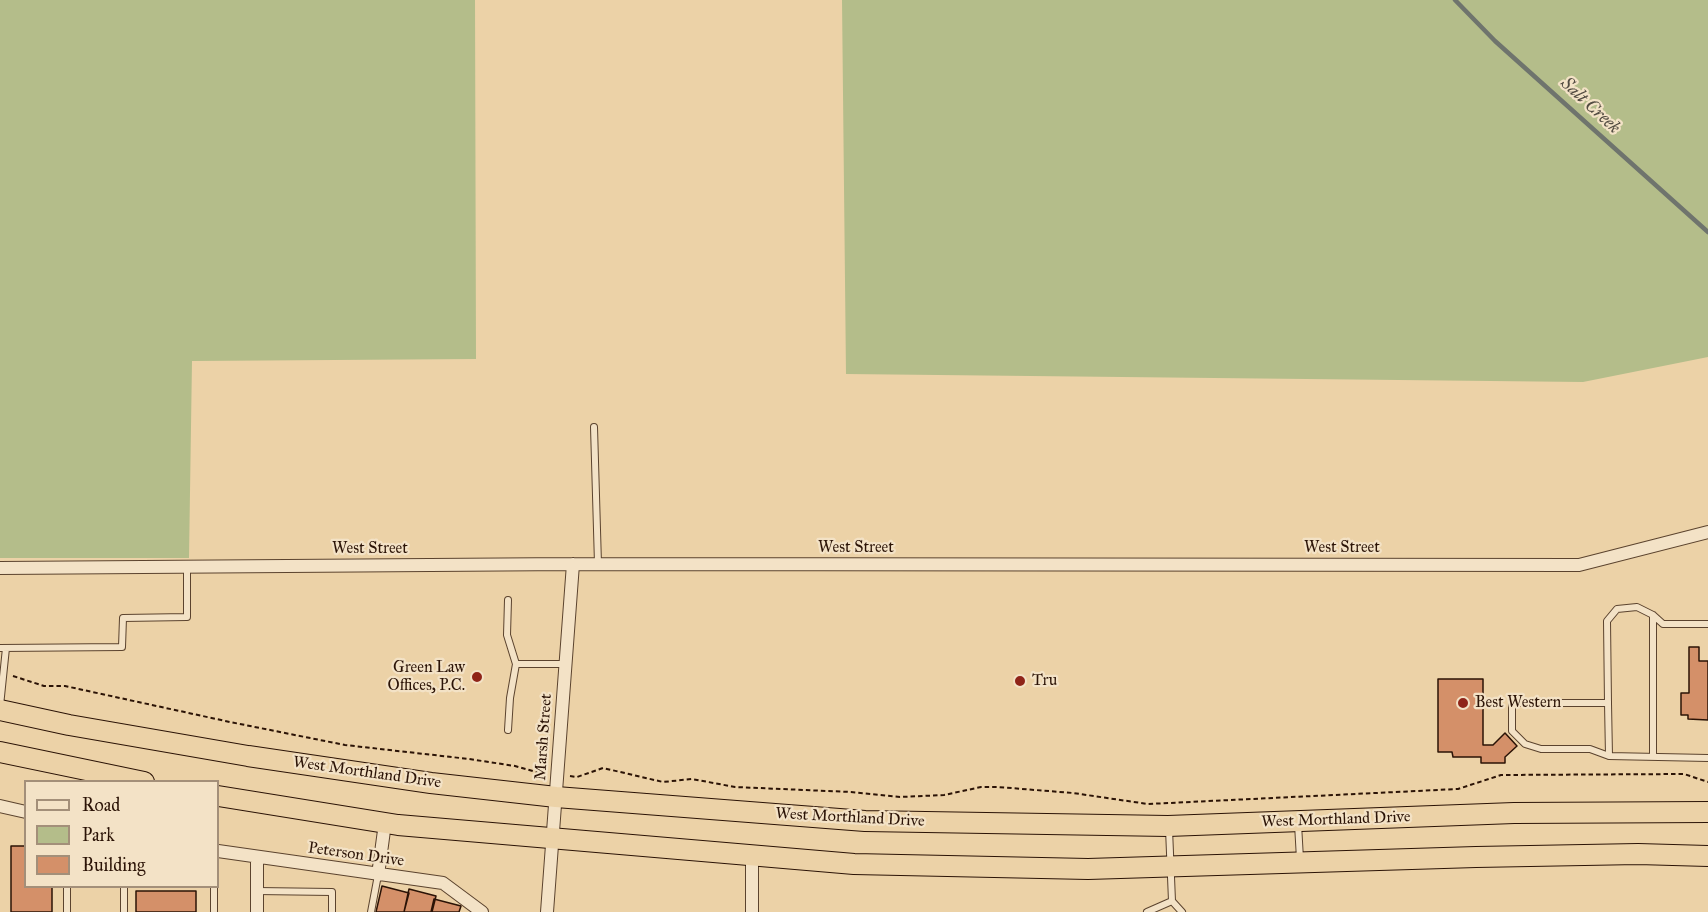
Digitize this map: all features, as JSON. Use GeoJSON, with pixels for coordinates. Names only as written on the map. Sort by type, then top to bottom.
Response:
{"type":"FeatureCollection","features":[{"type":"Feature","properties":{"kind":"highway","name":"West Morthland Drive"},"geometry":{"type":"LineString","coordinates":[[0,708],[69,725],[259,758],[431,783],[556,798],[865,821],[1168,826],[1514,813],[1708,812]]}},
{"type":"Feature","properties":{"kind":"highway"},"geometry":{"type":"LineString","coordinates":[[0,752],[134,780]]}},
{"type":"Feature","properties":{"kind":"highway"},"geometry":{"type":"LineString","coordinates":[[219,796],[385,824],[854,864],[1088,869],[1638,854],[1708,856]]}},
{"type":"Feature","properties":{"kind":"street","name":"West Street"},"geometry":{"type":"LineString","coordinates":[[0,568],[573,564],[1579,565],[1708,532]]}},
{"type":"Feature","properties":{"kind":"street","name":"Marsh Street"},"geometry":{"type":"LineString","coordinates":[[547,912],[573,564]]}},
{"type":"Feature","properties":{"kind":"street"},"geometry":{"type":"LineString","coordinates":[[0,806],[24,812]]}},
{"type":"Feature","properties":{"kind":"street"},"geometry":{"type":"LineString","coordinates":[[378,875],[385,824]]}},
{"type":"Feature","properties":{"kind":"street","name":"Peterson Drive"},"geometry":{"type":"LineString","coordinates":[[219,851],[443,883],[482,912]]}},
{"type":"Feature","properties":{"kind":"street"},"geometry":{"type":"LineString","coordinates":[[752,856],[752,912]]}},
{"type":"Feature","properties":{"kind":"street"},"geometry":{"type":"LineString","coordinates":[[257,858],[257,912]]}},
{"type":"Feature","properties":{"kind":"lane"},"geometry":{"type":"LineString","coordinates":[[594,427],[598,564]]}},
{"type":"Feature","properties":{"kind":"lane"},"geometry":{"type":"LineString","coordinates":[[0,708],[3,648],[122,647],[123,618],[187,617],[187,567]]}},
{"type":"Feature","properties":{"kind":"lane"},"geometry":{"type":"LineString","coordinates":[[508,600],[507,635],[516,664],[510,698],[508,730]]}},
{"type":"Feature","properties":{"kind":"lane"},"geometry":{"type":"LineString","coordinates":[[1609,756],[1607,621],[1617,609],[1637,608],[1653,615],[1663,624],[1708,624]]}},
{"type":"Feature","properties":{"kind":"lane"},"geometry":{"type":"LineString","coordinates":[[1653,615],[1653,757]]}},
{"type":"Feature","properties":{"kind":"lane"},"geometry":{"type":"LineString","coordinates":[[516,664],[566,664]]}},
{"type":"Feature","properties":{"kind":"lane"},"geometry":{"type":"LineString","coordinates":[[1608,704],[1512,704],[1512,731],[1525,744],[1541,749],[1590,749],[1609,756],[1708,758]]}},
{"type":"Feature","properties":{"kind":"lane"},"geometry":{"type":"LineString","coordinates":[[1297,821],[1300,862]]}},
{"type":"Feature","properties":{"kind":"lane"},"geometry":{"type":"LineString","coordinates":[[1168,826],[1172,901],[1182,912]]}},
{"type":"Feature","properties":{"kind":"lane"},"geometry":{"type":"LineString","coordinates":[[371,912],[378,875]]}},
{"type":"Feature","properties":{"kind":"lane"},"geometry":{"type":"LineString","coordinates":[[67,888],[67,912]]}},
{"type":"Feature","properties":{"kind":"lane"},"geometry":{"type":"LineString","coordinates":[[124,888],[124,912]]}},
{"type":"Feature","properties":{"kind":"lane"},"geometry":{"type":"LineString","coordinates":[[214,888],[214,912]]}},
{"type":"Feature","properties":{"kind":"lane"},"geometry":{"type":"LineString","coordinates":[[257,891],[332,892],[332,912]]}},
{"type":"Feature","properties":{"kind":"lane"},"geometry":{"type":"LineString","coordinates":[[1148,912],[1172,901]]}},
{"type":"Feature","properties":{"kind":"path"},"geometry":{"type":"LineString","coordinates":[[3,674],[44,686],[65,686],[230,723],[345,745],[469,759],[515,766],[540,774],[577,777],[603,768],[663,783],[692,779],[735,788],[851,792],[900,798],[944,795],[998,787],[1073,793],[1148,804],[1458,789],[1501,775],[1684,774],[1708,782]]}},
{"type":"Feature","properties":{"kind":"green space"},"geometry":{"type":"Polygon","coordinates":[[[0,0],[475,0],[476,359],[192,361],[189,558],[0,558],[0,0]]]}},
{"type":"Feature","properties":{"kind":"green space"},"geometry":{"type":"Polygon","coordinates":[[[842,0],[1708,0],[1708,357],[1583,382],[846,374],[842,0]]]}},
{"type":"Feature","properties":{"kind":"building"},"geometry":{"type":"Polygon","coordinates":[[[1689,647],[1699,647],[1699,661],[1708,661],[1708,720],[1688,719],[1688,715],[1681,715],[1681,693],[1689,693],[1689,647]]]}},
{"type":"Feature","properties":{"kind":"building"},"geometry":{"type":"Polygon","coordinates":[[[1438,679],[1483,679],[1483,745],[1493,745],[1505,733],[1517,746],[1505,757],[1505,763],[1481,763],[1481,757],[1453,757],[1452,752],[1438,752],[1438,679]]]}},
{"type":"Feature","properties":{"kind":"building"},"geometry":{"type":"Polygon","coordinates":[[[11,846],[24,846],[24,888],[52,888],[52,912],[11,912],[11,846]]]}},
{"type":"Feature","properties":{"kind":"building"},"geometry":{"type":"Polygon","coordinates":[[[382,886],[409,893],[404,912],[376,912],[382,886]]]}},
{"type":"Feature","properties":{"kind":"building"},"geometry":{"type":"Polygon","coordinates":[[[409,889],[436,896],[432,912],[404,912],[409,889]]]}},
{"type":"Feature","properties":{"kind":"building"},"geometry":{"type":"Polygon","coordinates":[[[136,891],[196,891],[196,912],[136,912],[136,891]]]}},
{"type":"Feature","properties":{"kind":"building"},"geometry":{"type":"Polygon","coordinates":[[[434,899],[461,906],[459,912],[431,912],[434,899]]]}},
{"type":"Feature","properties":{"kind":"waterway","name":"Salt Creek"},"geometry":{"type":"LineString","coordinates":[[1455,0],[1495,41],[1708,232]]}},
{"type":"Feature","properties":{"kind":"place","name":"Green Law Offices, P.C."},"geometry":{"type":"Point","coordinates":[477,677]}},
{"type":"Feature","properties":{"kind":"place","name":"Tru"},"geometry":{"type":"Point","coordinates":[1020,681]}},
{"type":"Feature","properties":{"kind":"place","name":"Best Western"},"geometry":{"type":"Point","coordinates":[1463,703]}}]}
